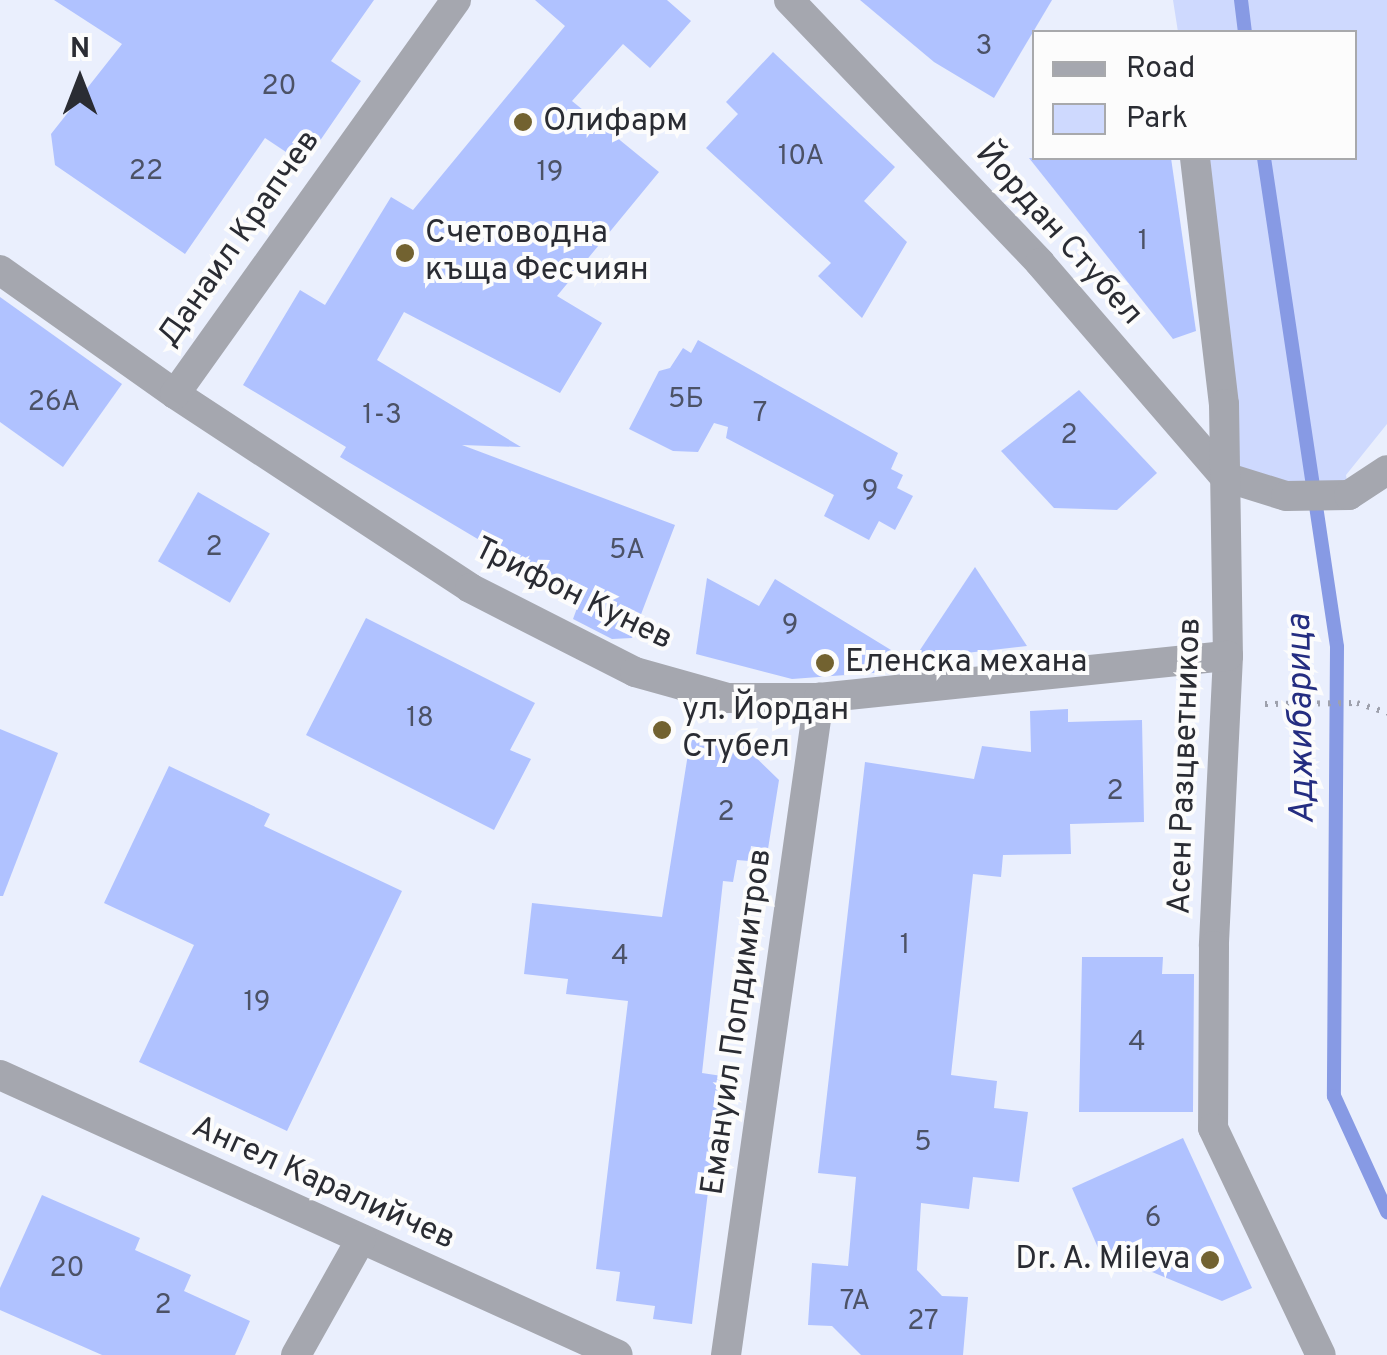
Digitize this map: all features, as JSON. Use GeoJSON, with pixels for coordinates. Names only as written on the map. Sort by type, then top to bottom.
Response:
{"type":"FeatureCollection","features":[{"type":"Feature","properties":{"kind":"street","name":"Данаил Крапчев"},"geometry":{"type":"LineString","coordinates":[[0,270],[175,394],[456,0]]}},
{"type":"Feature","properties":{"kind":"street","name":"Йордан Стубел"},"geometry":{"type":"LineString","coordinates":[[790,0],[1040,263],[1226,477]]}},
{"type":"Feature","properties":{"kind":"street","name":"Асен Разцветников"},"geometry":{"type":"LineString","coordinates":[[1194,160],[1224,404],[1226,477],[1228,656],[1213,1128],[1321,1355]]}},
{"type":"Feature","properties":{"kind":"street","name":"Трифон Кунев"},"geometry":{"type":"LineString","coordinates":[[175,394],[470,588],[635,672],[728,698],[819,698],[1228,656]]}},
{"type":"Feature","properties":{"kind":"street"},"geometry":{"type":"LineString","coordinates":[[1226,477],[1286,496],[1349,494],[1387,470]]}},
{"type":"Feature","properties":{"kind":"street","name":"Емануил Попдимитров"},"geometry":{"type":"LineString","coordinates":[[726,1355],[819,698]]}},
{"type":"Feature","properties":{"kind":"street","name":"Ангел Каралийчев"},"geometry":{"type":"LineString","coordinates":[[0,1075],[618,1355]]}},
{"type":"Feature","properties":{"kind":"street"},"geometry":{"type":"LineString","coordinates":[[296,1355],[361,1239]]}},
{"type":"Feature","properties":{"kind":"path"},"geometry":{"type":"LineString","coordinates":[[1261,704],[1357,703],[1387,713]]}},
{"type":"Feature","properties":{"kind":"green space"},"geometry":{"type":"Polygon","coordinates":[[[1173,0],[1387,0],[1387,424],[1346,475],[1349,495],[1225,477],[1195,160],[1357,160],[1357,30],[1178,30],[1173,0]]]}},
{"type":"Feature","properties":{"kind":"building"},"geometry":{"type":"Polygon","coordinates":[[[54,0],[374,0],[331,61],[361,81],[304,164],[265,138],[185,254],[55,165],[51,134],[122,44],[54,0]]]}},
{"type":"Feature","properties":{"kind":"building"},"geometry":{"type":"Polygon","coordinates":[[[535,0],[667,0],[691,21],[650,68],[623,44],[572,101],[659,172],[557,296],[602,323],[560,393],[404,312],[377,360],[521,447],[462,445],[675,525],[632,638],[612,639],[573,619],[580,600],[340,457],[346,447],[243,385],[300,290],[325,305],[391,197],[413,210],[565,26],[535,0]]]}},
{"type":"Feature","properties":{"kind":"building"},"geometry":{"type":"Polygon","coordinates":[[[860,0],[1052,0],[994,98],[934,62],[860,0]]]}},
{"type":"Feature","properties":{"kind":"building"},"geometry":{"type":"Polygon","coordinates":[[[773,52],[895,167],[864,201],[907,242],[862,318],[818,276],[831,263],[706,148],[738,114],[726,102],[773,52]]]}},
{"type":"Feature","properties":{"kind":"building"},"geometry":{"type":"Polygon","coordinates":[[[1029,158],[1171,160],[1196,331],[1173,339],[1029,158]]]}},
{"type":"Feature","properties":{"kind":"building"},"geometry":{"type":"Polygon","coordinates":[[[0,297],[122,384],[63,467],[0,422],[0,297]]]}},
{"type":"Feature","properties":{"kind":"building"},"geometry":{"type":"Polygon","coordinates":[[[698,340],[898,453],[891,469],[903,475],[897,488],[913,496],[895,530],[879,521],[869,540],[824,516],[834,495],[726,438],[728,427],[714,423],[698,452],[673,451],[629,429],[659,371],[670,368],[683,348],[691,353],[698,340]]]}},
{"type":"Feature","properties":{"kind":"building"},"geometry":{"type":"Polygon","coordinates":[[[1079,390],[1157,473],[1117,510],[1054,508],[1001,451],[1079,390]]]}},
{"type":"Feature","properties":{"kind":"building"},"geometry":{"type":"Polygon","coordinates":[[[198,492],[270,534],[230,603],[158,561],[198,492]]]}},
{"type":"Feature","properties":{"kind":"building"},"geometry":{"type":"Polygon","coordinates":[[[975,567],[1027,646],[914,659],[975,567]]]}},
{"type":"Feature","properties":{"kind":"building"},"geometry":{"type":"Polygon","coordinates":[[[707,578],[759,606],[775,579],[891,650],[886,672],[792,679],[696,654],[707,578]]]}},
{"type":"Feature","properties":{"kind":"building"},"geometry":{"type":"Polygon","coordinates":[[[366,618],[535,703],[510,750],[531,759],[494,830],[306,735],[366,618]]]}},
{"type":"Feature","properties":{"kind":"building"},"geometry":{"type":"Polygon","coordinates":[[[1068,709],[1068,722],[1142,720],[1144,822],[1070,824],[1071,854],[1003,855],[1001,877],[973,874],[951,1075],[997,1081],[994,1108],[1028,1112],[1019,1182],[973,1177],[969,1209],[921,1203],[917,1270],[942,1296],[968,1297],[963,1355],[861,1355],[832,1326],[808,1325],[812,1263],[848,1266],[856,1177],[818,1173],[865,762],[974,779],[982,746],[1031,752],[1030,711],[1068,709]]]}},
{"type":"Feature","properties":{"kind":"building"},"geometry":{"type":"Polygon","coordinates":[[[0,729],[58,753],[3,896],[0,896],[0,729]]]}},
{"type":"Feature","properties":{"kind":"building"},"geometry":{"type":"Polygon","coordinates":[[[691,735],[741,743],[779,780],[768,849],[751,846],[749,861],[737,860],[733,882],[723,881],[702,1073],[722,1076],[692,1324],[653,1319],[655,1306],[616,1301],[620,1272],[596,1269],[628,1001],[566,994],[568,979],[524,974],[532,903],[662,917],[691,735]]]}},
{"type":"Feature","properties":{"kind":"building"},"geometry":{"type":"Polygon","coordinates":[[[169,766],[270,814],[264,826],[402,891],[287,1131],[139,1062],[194,945],[104,903],[169,766]]]}},
{"type":"Feature","properties":{"kind":"building"},"geometry":{"type":"Polygon","coordinates":[[[1082,957],[1163,957],[1162,974],[1194,974],[1193,1112],[1079,1112],[1082,957]]]}},
{"type":"Feature","properties":{"kind":"building"},"geometry":{"type":"Polygon","coordinates":[[[1183,1138],[1252,1288],[1222,1301],[1099,1250],[1072,1188],[1183,1138]]]}},
{"type":"Feature","properties":{"kind":"building"},"geometry":{"type":"Polygon","coordinates":[[[42,1195],[140,1238],[135,1250],[191,1275],[184,1291],[250,1321],[235,1355],[102,1355],[0,1310],[0,1288],[42,1195]]]}},
{"type":"Feature","properties":{"kind":"waterway","name":"Аджибарица"},"geometry":{"type":"LineString","coordinates":[[1241,0],[1245,30]]}},
{"type":"Feature","properties":{"kind":"waterway","name":"Аджибарица"},"geometry":{"type":"LineString","coordinates":[[1264,160],[1337,647],[1334,1096],[1387,1212]]}},
{"type":"Feature","properties":{"kind":"place","name":"Олифарм"},"geometry":{"type":"Point","coordinates":[523,122]}},
{"type":"Feature","properties":{"kind":"place","name":"Счетоводна къща Фесчиян"},"geometry":{"type":"Point","coordinates":[405,253]}},
{"type":"Feature","properties":{"kind":"place","name":"Еленска механа"},"geometry":{"type":"Point","coordinates":[825,663]}},
{"type":"Feature","properties":{"kind":"place","name":"ул. Йордан Стубел"},"geometry":{"type":"Point","coordinates":[662,730]}},
{"type":"Feature","properties":{"kind":"place","name":"Dr. A. Mileva"},"geometry":{"type":"Point","coordinates":[1210,1260]}}]}
